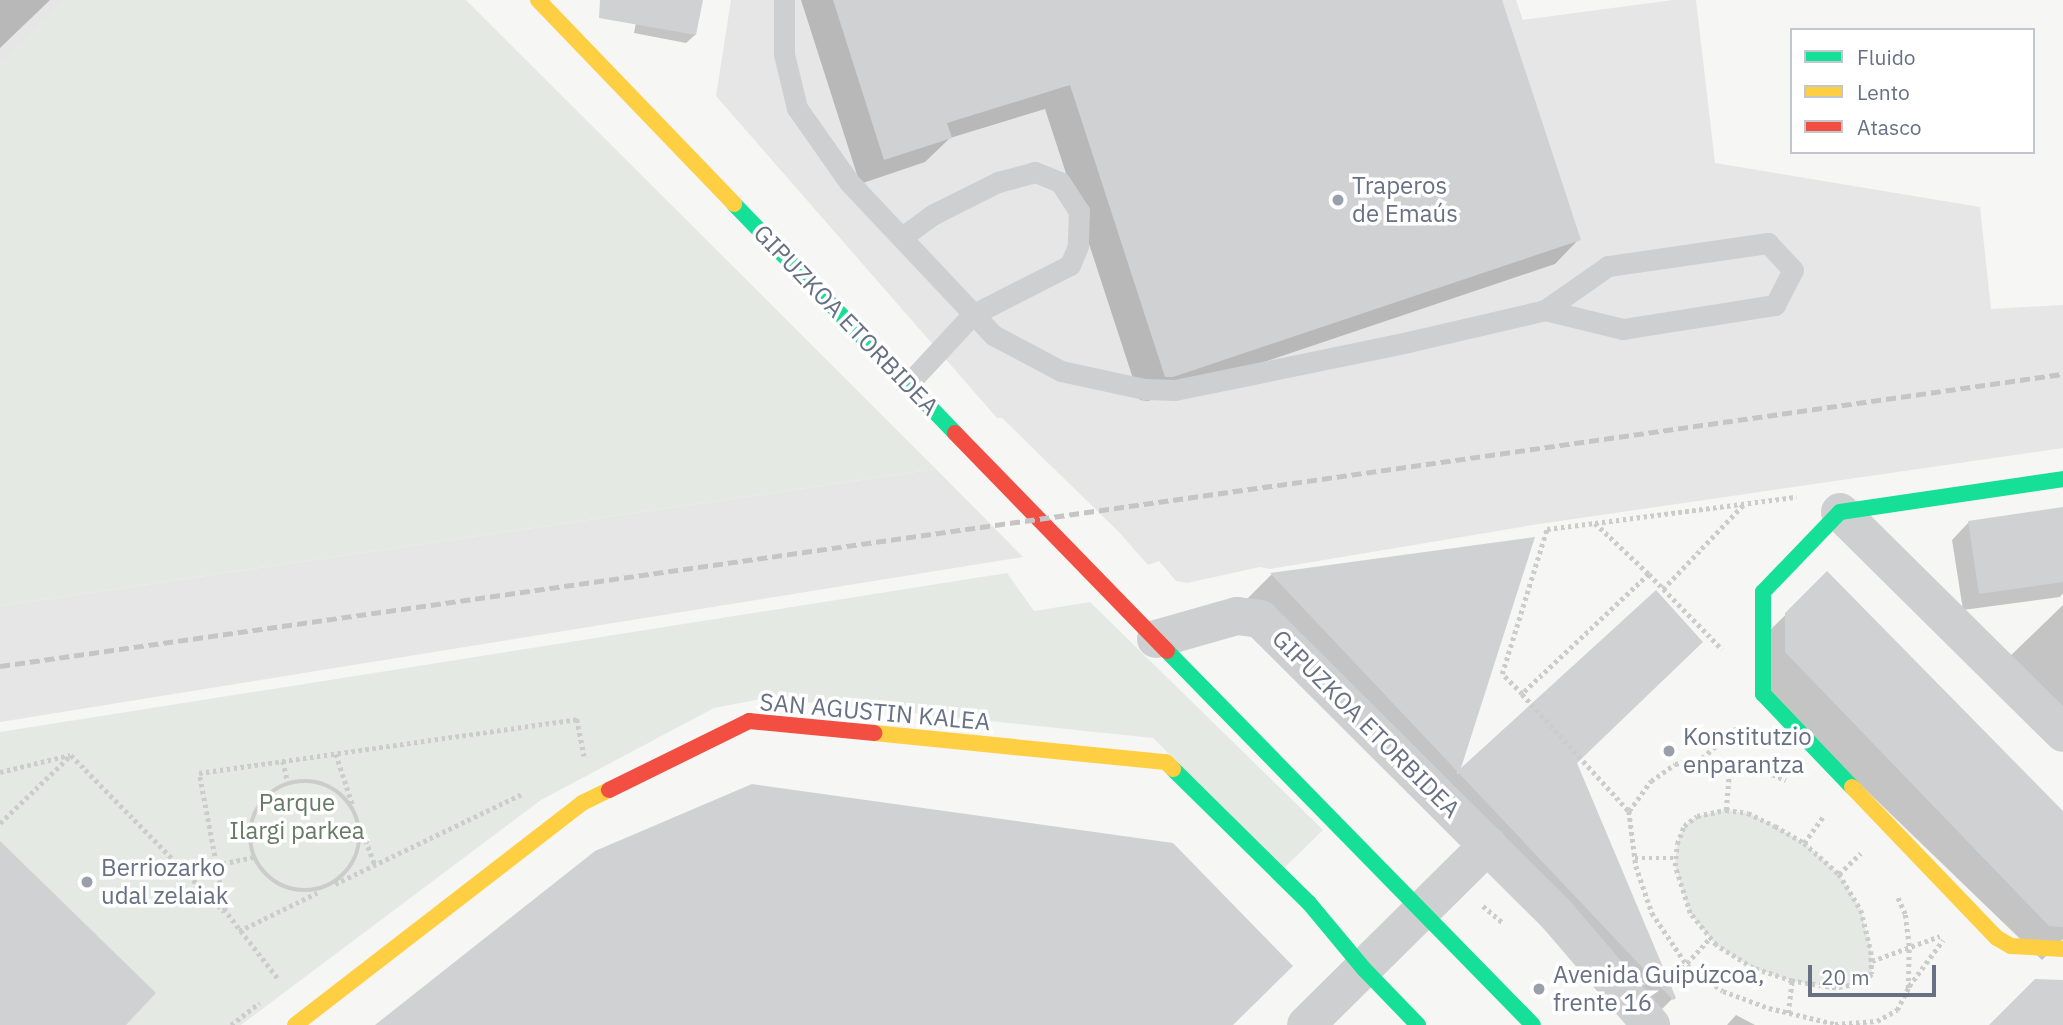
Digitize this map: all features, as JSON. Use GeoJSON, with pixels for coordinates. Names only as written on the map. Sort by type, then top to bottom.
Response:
{"type":"FeatureCollection","features":[{"type":"Feature","properties":{"kind":"street","name":"GIPUZKOA ETORBIDEA"},"geometry":{"type":"LineString","coordinates":[[538,0],[1533,1025]]}},
{"type":"Feature","properties":{"kind":"street"},"geometry":{"type":"LineString","coordinates":[[2063,480],[1840,512],[1763,592],[1763,694],[1997,938],[2011,946],[2063,949]]}},
{"type":"Feature","properties":{"kind":"street"},"geometry":{"type":"LineString","coordinates":[[1840,512],[2063,733]]}},
{"type":"Feature","properties":{"kind":"street","name":"GIPUZKOA ETORBIDEA"},"geometry":{"type":"LineString","coordinates":[[1156,639],[1237,616],[1260,619],[1558,915],[1651,1025]]}},
{"type":"Feature","properties":{"kind":"street","name":"SAN AGUSTIN KALEA"},"geometry":{"type":"LineString","coordinates":[[295,1025],[582,803],[749,721],[1166,762],[1309,903],[1364,969]]}},
{"type":"Feature","properties":{"kind":"street"},"geometry":{"type":"LineString","coordinates":[[1306,1025],[1488,845]]}},
{"type":"Feature","properties":{"kind":"street"},"geometry":{"type":"LineString","coordinates":[[1364,969],[1418,1025]]}},
{"type":"Feature","properties":{"kind":"lane"},"geometry":{"type":"LineString","coordinates":[[784,0],[784,54],[797,107],[849,182],[993,335],[1061,371],[1143,389],[1175,390],[1408,342],[1545,310],[1608,266],[1768,243],[1793,270],[1775,304],[1699,317],[1623,329],[1545,310]]}},
{"type":"Feature","properties":{"kind":"lane"},"geometry":{"type":"LineString","coordinates":[[902,237],[932,215],[998,183],[1035,172],[1060,183],[1079,211],[1078,246],[1070,265],[972,314],[908,384]]}},
{"type":"Feature","properties":{"kind":"path"},"geometry":{"type":"LineString","coordinates":[[1798,496],[1547,529],[1502,674],[1629,811],[1635,858],[1652,914],[1687,965],[1723,991],[1787,1013],[1835,1024],[1877,1021],[1897,1010],[1908,988],[1948,933],[1872,961]]}},
{"type":"Feature","properties":{"kind":"path"},"geometry":{"type":"LineString","coordinates":[[1663,589],[1744,504]]}},
{"type":"Feature","properties":{"kind":"path"},"geometry":{"type":"LineString","coordinates":[[1595,523],[1649,574],[1724,652]]}},
{"type":"Feature","properties":{"kind":"path"},"geometry":{"type":"LineString","coordinates":[[1522,694],[1649,574]]}},
{"type":"Feature","properties":{"kind":"path"},"geometry":{"type":"LineString","coordinates":[[225,911],[199,773],[577,719],[583,756]]}},
{"type":"Feature","properties":{"kind":"path"},"geometry":{"type":"LineString","coordinates":[[1701,759],[1742,724]]}},
{"type":"Feature","properties":{"kind":"path"},"geometry":{"type":"LineString","coordinates":[[336,754],[355,812],[360,827],[355,859],[347,872],[320,891],[288,888],[273,881],[253,857],[249,839],[251,821],[259,804],[271,791],[303,780],[327,785],[346,799],[355,812],[375,865]]}},
{"type":"Feature","properties":{"kind":"path"},"geometry":{"type":"LineString","coordinates":[[0,772],[71,755]]}},
{"type":"Feature","properties":{"kind":"path"},"geometry":{"type":"LineString","coordinates":[[0,823],[71,755]]}},
{"type":"Feature","properties":{"kind":"path"},"geometry":{"type":"LineString","coordinates":[[71,755],[225,911],[277,978]]}},
{"type":"Feature","properties":{"kind":"path"},"geometry":{"type":"LineString","coordinates":[[1629,811],[1651,781],[1675,764],[1701,759],[1745,764],[1790,781]]}},
{"type":"Feature","properties":{"kind":"path"},"geometry":{"type":"LineString","coordinates":[[283,761],[288,783]]}},
{"type":"Feature","properties":{"kind":"path"},"geometry":{"type":"LineString","coordinates":[[1726,810],[1730,762]]}},
{"type":"Feature","properties":{"kind":"path"},"geometry":{"type":"LineString","coordinates":[[239,930],[530,790]]}},
{"type":"Feature","properties":{"kind":"path"},"geometry":{"type":"LineString","coordinates":[[1804,843],[1829,808]]}},
{"type":"Feature","properties":{"kind":"path"},"geometry":{"type":"LineString","coordinates":[[1726,810],[1748,813],[1804,843],[1839,874],[1861,910],[1872,961],[1872,974],[1863,983],[1836,988],[1792,981],[1753,968],[1716,945],[1690,914],[1675,866],[1677,844],[1684,826],[1697,816],[1726,810]]}},
{"type":"Feature","properties":{"kind":"path"},"geometry":{"type":"LineString","coordinates":[[1839,874],[1866,848]]}},
{"type":"Feature","properties":{"kind":"path"},"geometry":{"type":"LineString","coordinates":[[216,865],[253,857]]}},
{"type":"Feature","properties":{"kind":"path"},"geometry":{"type":"LineString","coordinates":[[1635,858],[1676,858]]}},
{"type":"Feature","properties":{"kind":"path"},"geometry":{"type":"LineString","coordinates":[[1895,891],[1905,914],[1909,946],[1908,988]]}},
{"type":"Feature","properties":{"kind":"path"},"geometry":{"type":"LineString","coordinates":[[1665,987],[1710,938]]}},
{"type":"Feature","properties":{"kind":"path"},"geometry":{"type":"LineString","coordinates":[[1787,1013],[1792,981]]}},
{"type":"Feature","properties":{"kind":"shaded area"},"geometry":{"type":"Polygon","coordinates":[[[0,0],[70,0],[0,66],[0,0]]]}},
{"type":"Feature","properties":{"kind":"shaded area"},"geometry":{"type":"Polygon","coordinates":[[[731,0],[1516,0],[1523,20],[1673,0],[1696,0],[1715,163],[1980,207],[1991,309],[2063,305],[2063,448],[1539,524],[1270,569],[1260,567],[1187,583],[1176,581],[1159,561],[1148,565],[1118,531],[1002,418],[997,418],[716,96],[731,0]]]}},
{"type":"Feature","properties":{"kind":"shaded area"},"geometry":{"type":"Polygon","coordinates":[[[936,469],[1023,557],[0,722],[0,606],[936,469]]]}},
{"type":"Feature","properties":{"kind":"green space"},"geometry":{"type":"Polygon","coordinates":[[[65,0],[466,0],[936,469],[0,606],[0,62],[65,0]]]}},
{"type":"Feature","properties":{"kind":"green space","name":"Parque Ilargi parkea"},"geometry":{"type":"Polygon","coordinates":[[[1007,573],[1034,611],[1090,602],[1323,830],[1284,868],[1153,738],[766,698],[714,708],[541,800],[241,1025],[0,1025],[0,732],[1007,573]]]}},
{"type":"Feature","properties":{"kind":"green space"},"geometry":{"type":"Polygon","coordinates":[[[1726,810],[1748,813],[1775,826],[1804,843],[1839,874],[1861,910],[1871,951],[1872,974],[1863,983],[1836,988],[1792,981],[1753,968],[1716,945],[1690,913],[1675,866],[1677,844],[1684,826],[1697,816],[1726,810]]]}},
{"type":"Feature","properties":{"kind":"building"},"geometry":{"type":"Polygon","coordinates":[[[600,0],[703,0],[696,35],[599,18],[600,0]]]}},
{"type":"Feature","properties":{"kind":"building","name":"Traperos de Emaús"},"geometry":{"type":"Polygon","coordinates":[[[833,0],[1502,0],[1581,240],[1173,377],[1165,377],[1070,85],[947,123],[952,138],[884,160],[833,0]]]}},
{"type":"Feature","properties":{"kind":"building"},"geometry":{"type":"Polygon","coordinates":[[[2063,507],[2063,582],[1979,594],[1968,521],[2063,507]]]}},
{"type":"Feature","properties":{"kind":"building"},"geometry":{"type":"Polygon","coordinates":[[[1535,537],[1461,768],[1656,590],[1703,642],[1577,763],[1676,998],[1673,1000],[1270,573],[1535,537]]]}},
{"type":"Feature","properties":{"kind":"building"},"geometry":{"type":"Polygon","coordinates":[[[1827,571],[2063,811],[2063,927],[2049,926],[1785,652],[1785,613],[1827,571]]]}},
{"type":"Feature","properties":{"kind":"building"},"geometry":{"type":"Polygon","coordinates":[[[752,784],[1173,843],[1293,966],[1233,1025],[375,1025],[595,851],[752,784]]]}},
{"type":"Feature","properties":{"kind":"building"},"geometry":{"type":"Polygon","coordinates":[[[0,841],[156,993],[126,1025],[0,1025],[0,841]]]}},
{"type":"Feature","properties":{"kind":"building"},"geometry":{"type":"Polygon","coordinates":[[[2035,979],[2063,980],[2063,1025],[1989,1025],[2035,979]]]}},
{"type":"Feature","properties":{"kind":"railway"},"geometry":{"type":"LineString","coordinates":[[0,666],[2063,374]]}},
{"type":"Feature","properties":{"kind":"traffic: fast"},"geometry":{"type":"LineString","coordinates":[[734,204],[955,433]]}},
{"type":"Feature","properties":{"kind":"traffic: fast"},"geometry":{"type":"LineString","coordinates":[[1852,787],[1763,694],[1763,592],[1840,512],[2063,479]]}},
{"type":"Feature","properties":{"kind":"traffic: fast"},"geometry":{"type":"LineString","coordinates":[[1167,651],[1533,1025]]}},
{"type":"Feature","properties":{"kind":"traffic: fast"},"geometry":{"type":"LineString","coordinates":[[1173,769],[1309,903],[1364,969],[1418,1025]]}},
{"type":"Feature","properties":{"kind":"traffic: slow"},"geometry":{"type":"LineString","coordinates":[[538,0],[734,204]]}},
{"type":"Feature","properties":{"kind":"traffic: slow"},"geometry":{"type":"LineString","coordinates":[[874,733],[1166,762],[1173,769]]}},
{"type":"Feature","properties":{"kind":"traffic: slow"},"geometry":{"type":"LineString","coordinates":[[1852,787],[1997,938],[2011,946],[2063,949]]}},
{"type":"Feature","properties":{"kind":"traffic: slow"},"geometry":{"type":"LineString","coordinates":[[295,1025],[582,803],[609,790]]}},
{"type":"Feature","properties":{"kind":"traffic: jam"},"geometry":{"type":"LineString","coordinates":[[955,433],[1167,651]]}},
{"type":"Feature","properties":{"kind":"traffic: jam"},"geometry":{"type":"LineString","coordinates":[[609,790],[749,721],[874,733]]}},
{"type":"Feature","properties":{"kind":"place","name":"Traperos de Emaús"},"geometry":{"type":"Point","coordinates":[1338,200]}},
{"type":"Feature","properties":{"kind":"place","name":"Konstitutzio enparantza"},"geometry":{"type":"Point","coordinates":[1669,751]}},
{"type":"Feature","properties":{"kind":"place","name":"Berriozarko udal zelaiak"},"geometry":{"type":"Point","coordinates":[87,882]}},
{"type":"Feature","properties":{"kind":"place","name":"Avenida Guipúzcoa, frente 16"},"geometry":{"type":"Point","coordinates":[1539,989]}}]}
